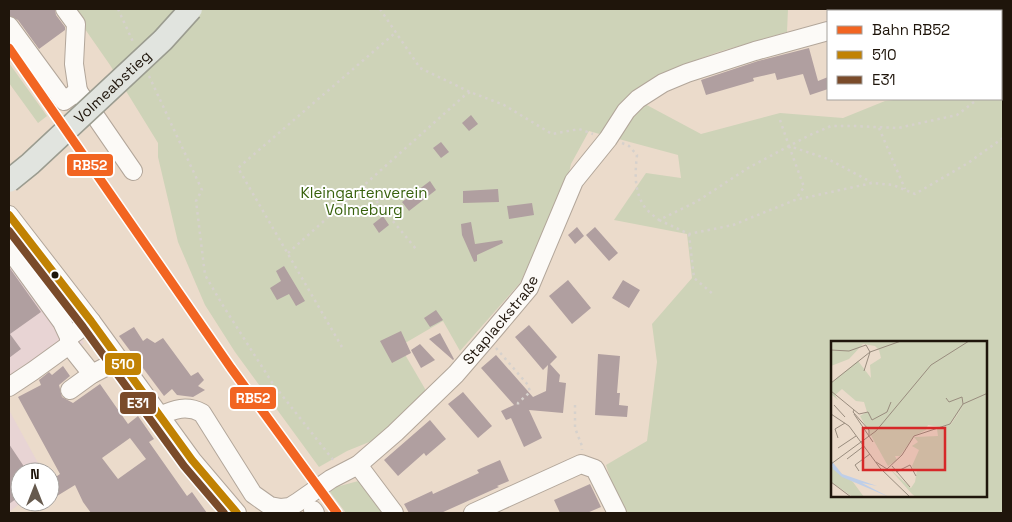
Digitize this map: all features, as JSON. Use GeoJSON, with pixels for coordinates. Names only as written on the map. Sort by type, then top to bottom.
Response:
{"type":"FeatureCollection","features":[{"type":"Feature","properties":{"kind":"main road","name":"Volmeabstieg"},"geometry":{"type":"LineString","coordinates":[[9,181],[30,164],[163,40],[191,9]]}},
{"type":"Feature","properties":{"kind":"street"},"geometry":{"type":"LineString","coordinates":[[65,9],[76,24],[74,64],[78,91],[133,171]]}},
{"type":"Feature","properties":{"kind":"street"},"geometry":{"type":"LineString","coordinates":[[9,26],[64,101],[78,91]]}},
{"type":"Feature","properties":{"kind":"street","name":"Staplackstraße"},"geometry":{"type":"LineString","coordinates":[[160,416],[173,409],[183,408],[195,409],[202,413],[253,494],[260,501],[276,507],[309,509],[343,472],[395,433],[456,374],[529,288],[574,181],[608,139],[626,111],[638,99],[663,83],[687,73],[722,61],[827,31]]}},
{"type":"Feature","properties":{"kind":"street"},"geometry":{"type":"LineString","coordinates":[[11,222],[91,321],[192,460],[237,513]]}},
{"type":"Feature","properties":{"kind":"street"},"geometry":{"type":"LineString","coordinates":[[9,249],[62,322],[69,341],[92,374]]}},
{"type":"Feature","properties":{"kind":"street"},"geometry":{"type":"LineString","coordinates":[[9,386],[69,341],[91,321]]}},
{"type":"Feature","properties":{"kind":"street"},"geometry":{"type":"LineString","coordinates":[[70,390],[92,374],[119,360]]}},
{"type":"Feature","properties":{"kind":"street"},"geometry":{"type":"LineString","coordinates":[[473,513],[581,464],[595,469],[617,513]]}},
{"type":"Feature","properties":{"kind":"street"},"geometry":{"type":"LineString","coordinates":[[343,472],[394,513]]}},
{"type":"Feature","properties":{"kind":"path"},"geometry":{"type":"LineString","coordinates":[[118,9],[135,45]]}},
{"type":"Feature","properties":{"kind":"path"},"geometry":{"type":"LineString","coordinates":[[380,9],[420,68],[470,92],[504,105],[552,134],[579,129],[629,146],[637,155],[635,183],[644,208],[659,220],[689,234],[733,225],[795,200],[872,183],[893,184],[915,194],[968,163],[1003,138]]}},
{"type":"Feature","properties":{"kind":"path"},"geometry":{"type":"LineString","coordinates":[[342,347],[238,168],[395,33]]}},
{"type":"Feature","properties":{"kind":"path"},"geometry":{"type":"LineString","coordinates":[[148,72],[202,190],[196,201],[205,275],[273,384],[343,472]]}},
{"type":"Feature","properties":{"kind":"path"},"geometry":{"type":"LineString","coordinates":[[288,252],[470,92]]}},
{"type":"Feature","properties":{"kind":"path"},"geometry":{"type":"LineString","coordinates":[[659,220],[696,202],[748,168],[831,126],[898,128],[957,115],[977,100]]}},
{"type":"Feature","properties":{"kind":"path"},"geometry":{"type":"LineString","coordinates":[[780,120],[804,187],[795,200]]}},
{"type":"Feature","properties":{"kind":"path"},"geometry":{"type":"LineString","coordinates":[[879,127],[905,189]]}},
{"type":"Feature","properties":{"kind":"path"},"geometry":{"type":"LineString","coordinates":[[789,146],[828,159],[872,183]]}},
{"type":"Feature","properties":{"kind":"path"},"geometry":{"type":"LineString","coordinates":[[364,186],[416,249]]}},
{"type":"Feature","properties":{"kind":"path"},"geometry":{"type":"LineString","coordinates":[[689,234],[694,278],[713,294]]}},
{"type":"Feature","properties":{"kind":"path"},"geometry":{"type":"LineString","coordinates":[[487,338],[528,385],[530,392],[518,403],[518,406]]}},
{"type":"Feature","properties":{"kind":"path"},"geometry":{"type":"LineString","coordinates":[[575,405],[575,428],[582,446],[581,464]]}},
{"type":"Feature","properties":{"kind":"shaded area"},"geometry":{"type":"Polygon","coordinates":[[[9,240],[84,343],[9,397],[9,240]]]}},
{"type":"Feature","properties":{"kind":"shaded area"},"geometry":{"type":"Polygon","coordinates":[[[9,410],[38,462],[10,462],[9,512],[9,410]]]}},
{"type":"Feature","properties":{"kind":"green space","name":"Kleingartenverein Volmeburg"},"geometry":{"type":"Polygon","coordinates":[[[71,9],[788,9],[787,32],[718,52],[685,64],[657,78],[603,135],[589,131],[571,164],[567,182],[520,283],[460,351],[443,321],[400,346],[428,394],[389,434],[347,451],[319,467],[235,352],[205,305],[178,242],[158,157],[158,143],[110,65],[71,9]]]}},
{"type":"Feature","properties":{"kind":"green space"},"geometry":{"type":"Polygon","coordinates":[[[1003,9],[1003,513],[622,513],[606,465],[647,441],[657,362],[652,324],[692,278],[687,234],[614,220],[646,173],[681,178],[678,155],[615,138],[643,103],[701,134],[780,113],[843,118],[885,101],[1002,100],[1002,10],[944,10],[1003,9]]]}},
{"type":"Feature","properties":{"kind":"green space"},"geometry":{"type":"Polygon","coordinates":[[[9,63],[47,116],[38,123],[9,83],[9,63]]]}},
{"type":"Feature","properties":{"kind":"green space"},"geometry":{"type":"Polygon","coordinates":[[[362,480],[387,513],[346,513],[330,492],[336,487],[362,480]]]}},
{"type":"Feature","properties":{"kind":"building"},"geometry":{"type":"Polygon","coordinates":[[[9,9],[55,9],[56,15],[65,27],[65,30],[39,49],[18,20],[9,16],[9,9]]]}},
{"type":"Feature","properties":{"kind":"building"},"geometry":{"type":"Polygon","coordinates":[[[809,48],[818,81],[827,77],[827,89],[810,95],[803,74],[777,80],[775,73],[753,78],[754,81],[706,95],[701,80],[758,61],[809,48]]]}},
{"type":"Feature","properties":{"kind":"building"},"geometry":{"type":"Polygon","coordinates":[[[471,115],[478,124],[469,131],[462,123],[471,115]]]}},
{"type":"Feature","properties":{"kind":"building"},"geometry":{"type":"Polygon","coordinates":[[[441,142],[449,152],[441,158],[433,148],[441,142]]]}},
{"type":"Feature","properties":{"kind":"building"},"geometry":{"type":"Polygon","coordinates":[[[430,181],[436,190],[409,211],[402,202],[430,181]]]}},
{"type":"Feature","properties":{"kind":"building"},"geometry":{"type":"Polygon","coordinates":[[[498,189],[499,202],[463,203],[463,191],[498,189]]]}},
{"type":"Feature","properties":{"kind":"building"},"geometry":{"type":"Polygon","coordinates":[[[532,203],[534,215],[509,219],[507,206],[532,203]]]}},
{"type":"Feature","properties":{"kind":"building"},"geometry":{"type":"Polygon","coordinates":[[[383,216],[389,225],[379,233],[373,224],[383,216]]]}},
{"type":"Feature","properties":{"kind":"building"},"geometry":{"type":"Polygon","coordinates":[[[471,222],[475,244],[502,240],[503,243],[477,255],[477,261],[474,262],[462,235],[461,224],[471,222]]]}},
{"type":"Feature","properties":{"kind":"building"},"geometry":{"type":"Polygon","coordinates":[[[577,227],[584,236],[575,244],[568,235],[577,227]]]}},
{"type":"Feature","properties":{"kind":"building"},"geometry":{"type":"Polygon","coordinates":[[[595,227],[618,253],[609,261],[586,235],[595,227]]]}},
{"type":"Feature","properties":{"kind":"building"},"geometry":{"type":"Polygon","coordinates":[[[284,266],[305,301],[296,306],[289,294],[277,300],[270,288],[281,281],[276,271],[284,266]]]}},
{"type":"Feature","properties":{"kind":"building"},"geometry":{"type":"Polygon","coordinates":[[[9,267],[41,312],[10,334],[21,349],[9,358],[9,267]]]}},
{"type":"Feature","properties":{"kind":"building"},"geometry":{"type":"Polygon","coordinates":[[[568,280],[591,308],[572,324],[549,296],[568,280]]]}},
{"type":"Feature","properties":{"kind":"building"},"geometry":{"type":"Polygon","coordinates":[[[623,280],[640,290],[629,308],[612,298],[623,280]]]}},
{"type":"Feature","properties":{"kind":"building"},"geometry":{"type":"Polygon","coordinates":[[[436,310],[443,320],[430,327],[424,318],[436,310]]]}},
{"type":"Feature","properties":{"kind":"building"},"geometry":{"type":"Polygon","coordinates":[[[529,325],[557,357],[550,364],[560,375],[559,382],[566,383],[563,413],[529,410],[542,438],[524,447],[511,418],[506,420],[501,411],[514,405],[481,368],[496,355],[533,397],[546,391],[548,365],[543,370],[515,337],[529,325]]]}},
{"type":"Feature","properties":{"kind":"building"},"geometry":{"type":"Polygon","coordinates":[[[134,327],[143,341],[147,338],[155,343],[163,338],[191,376],[198,372],[204,380],[198,386],[205,390],[193,397],[177,395],[172,389],[164,396],[119,336],[134,327]]]}},
{"type":"Feature","properties":{"kind":"building"},"geometry":{"type":"Polygon","coordinates":[[[401,331],[411,353],[392,363],[380,341],[401,331]]]}},
{"type":"Feature","properties":{"kind":"building"},"geometry":{"type":"Polygon","coordinates":[[[440,333],[454,359],[453,360],[429,339],[440,333]]]}},
{"type":"Feature","properties":{"kind":"building"},"geometry":{"type":"Polygon","coordinates":[[[420,344],[435,360],[421,368],[411,350],[420,344]]]}},
{"type":"Feature","properties":{"kind":"building"},"geometry":{"type":"Polygon","coordinates":[[[598,354],[620,356],[617,393],[620,393],[619,405],[628,406],[627,417],[595,415],[598,354]]]}},
{"type":"Feature","properties":{"kind":"building"},"geometry":{"type":"Polygon","coordinates":[[[63,366],[70,376],[59,385],[62,397],[73,403],[100,384],[128,424],[138,416],[154,439],[149,442],[187,496],[192,492],[207,513],[91,513],[75,485],[60,494],[60,462],[53,462],[18,397],[41,385],[39,380],[49,372],[52,375],[63,366]],[[130,438],[102,458],[118,479],[146,459],[130,438]]]}},
{"type":"Feature","properties":{"kind":"building"},"geometry":{"type":"Polygon","coordinates":[[[463,392],[492,426],[478,438],[448,404],[463,392]]]}},
{"type":"Feature","properties":{"kind":"building"},"geometry":{"type":"Polygon","coordinates":[[[430,420],[446,439],[426,456],[424,453],[398,476],[384,460],[430,420]]]}},
{"type":"Feature","properties":{"kind":"building"},"geometry":{"type":"Polygon","coordinates":[[[9,444],[21,462],[10,462],[9,504],[9,444]]]}},
{"type":"Feature","properties":{"kind":"building"},"geometry":{"type":"Polygon","coordinates":[[[500,460],[509,481],[497,486],[499,487],[441,513],[409,513],[404,504],[432,491],[433,494],[479,473],[477,470],[500,460]]]}},
{"type":"Feature","properties":{"kind":"building"},"geometry":{"type":"Polygon","coordinates":[[[590,484],[601,507],[587,513],[560,513],[554,500],[590,484]]]}},
{"type":"Feature","properties":{"kind":"rail line","name":"RB52"},"geometry":{"type":"LineString","coordinates":[[9,48],[231,368],[337,513]]}},
{"type":"Feature","properties":{"kind":"transit line","name":"510"},"geometry":{"type":"LineString","coordinates":[[9,215],[91,321],[192,460],[237,513]]}},
{"type":"Feature","properties":{"kind":"transit line","name":"E31"},"geometry":{"type":"LineString","coordinates":[[9,231],[83,327],[184,466],[224,513]]}}]}
